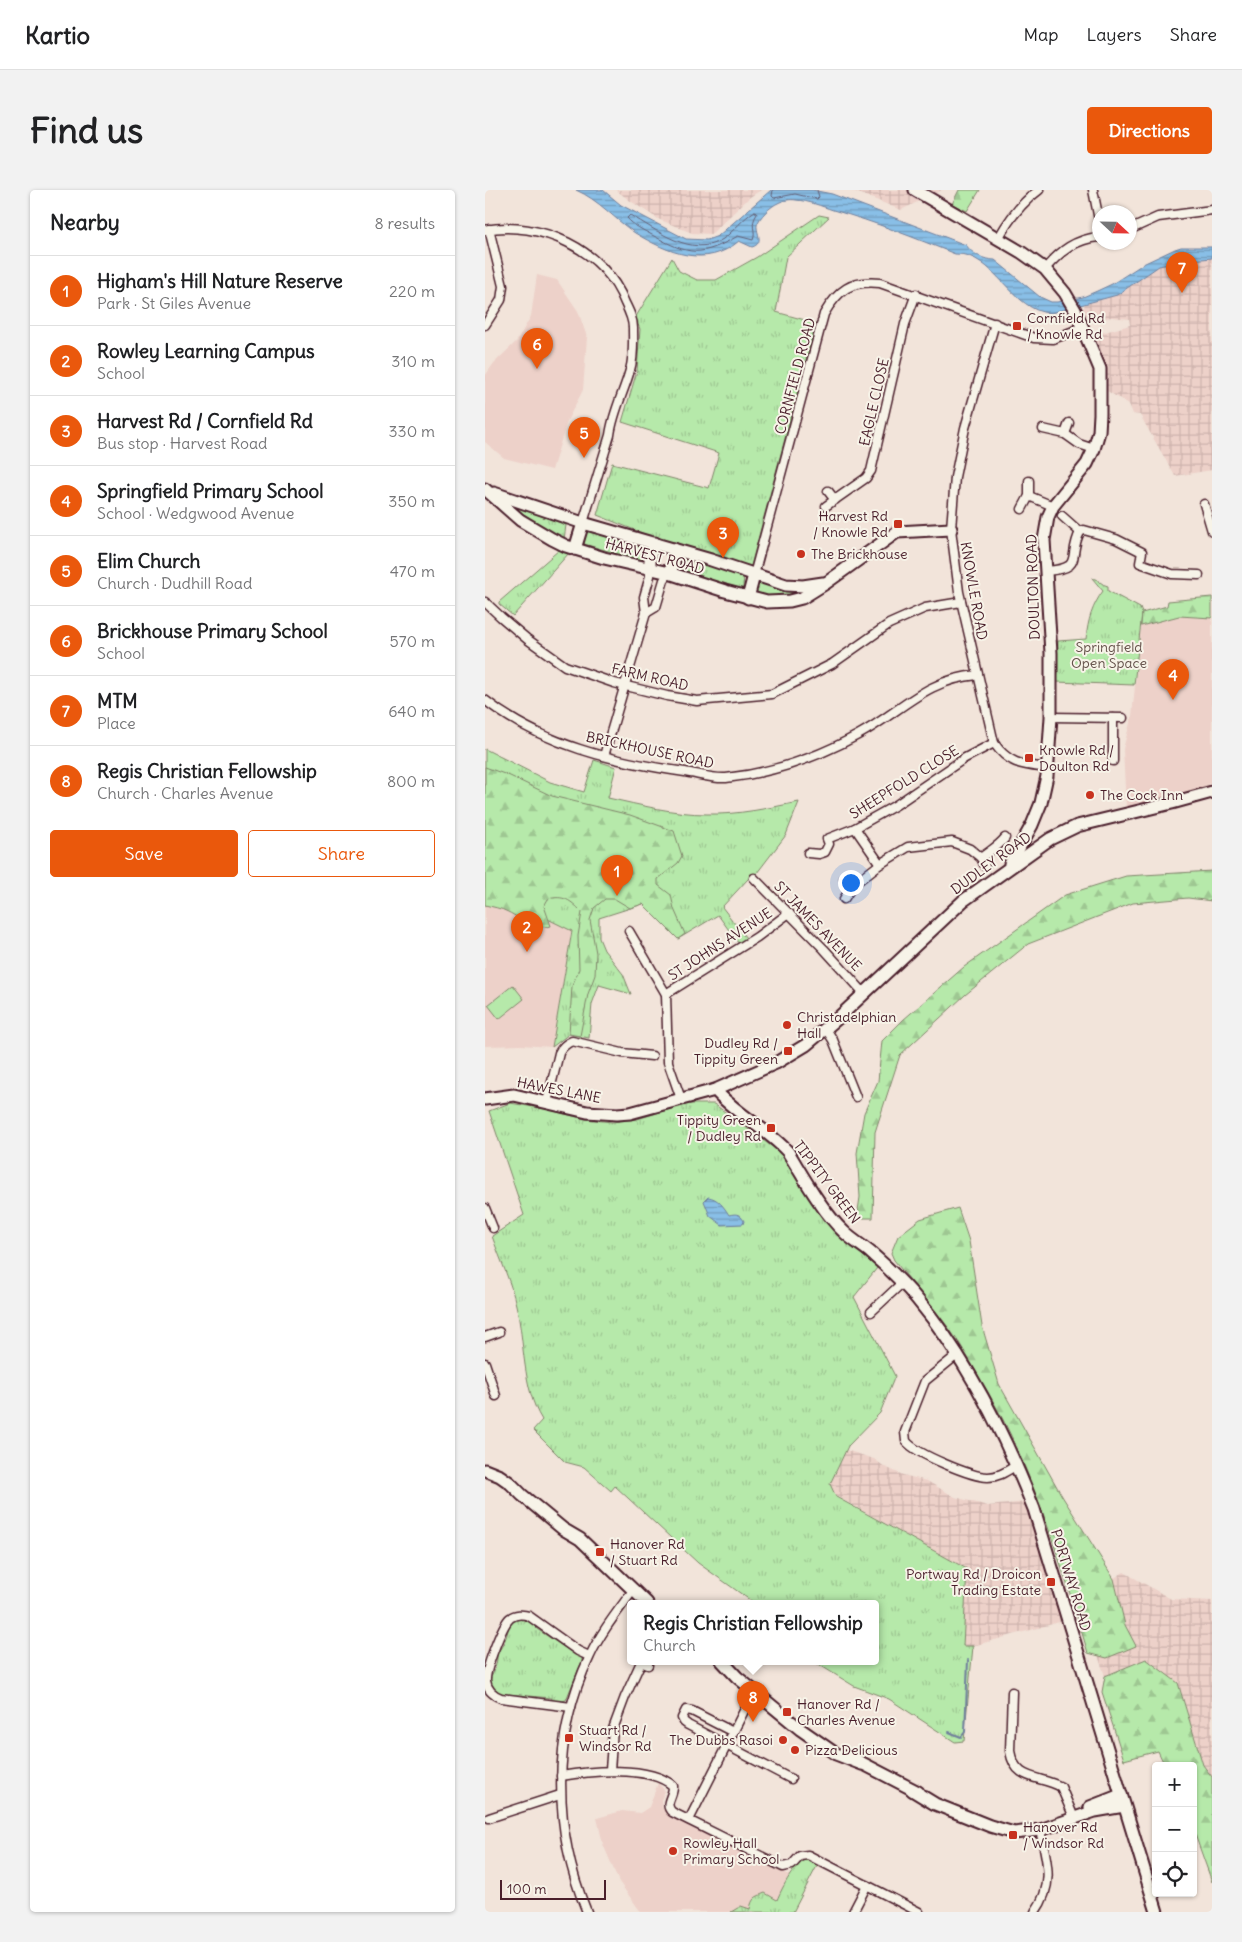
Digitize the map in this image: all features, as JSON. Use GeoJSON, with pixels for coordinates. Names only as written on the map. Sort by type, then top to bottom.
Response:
{"type":"FeatureCollection","features":[{"type":"Feature","properties":{"kind":"street","name":"DOULTON ROAD"},"geometry":{"type":"LineString","coordinates":[[915,190],[1021,252],[1045,269],[1065,293],[1075,310],[1100,370],[1099,432],[1094,449],[1087,464],[1053,506],[1048,517],[1045,540],[1051,653],[1051,717],[1046,787],[1026,838],[1008,868]]}},
{"type":"Feature","properties":{"kind":"street"},"geometry":{"type":"LineString","coordinates":[[998,239],[1011,216],[1039,190]]}},
{"type":"Feature","properties":{"kind":"street"},"geometry":{"type":"LineString","coordinates":[[1093,190],[1096,205]]}},
{"type":"Feature","properties":{"kind":"street"},"geometry":{"type":"LineString","coordinates":[[1137,226],[1158,217],[1212,210]]}},
{"type":"Feature","properties":{"kind":"street"},"geometry":{"type":"LineString","coordinates":[[485,325],[501,300],[503,286],[487,229],[518,228],[548,233],[596,260],[621,291],[632,319],[631,368],[612,421],[610,435],[575,549]]}},
{"type":"Feature","properties":{"kind":"street"},"geometry":{"type":"LineString","coordinates":[[1045,269],[1063,250],[1086,238],[1092,238]]}},
{"type":"Feature","properties":{"kind":"street","name":"CORNFIELD ROAD"},"geometry":{"type":"LineString","coordinates":[[754,575],[824,314],[831,301],[840,291],[852,284],[879,282],[1034,338],[1053,339],[1083,327]]}},
{"type":"Feature","properties":{"kind":"street","name":"EAGLE CLOSE"},"geometry":{"type":"LineString","coordinates":[[826,506],[866,478],[871,471],[905,324],[916,294]]}},
{"type":"Feature","properties":{"kind":"street","name":"KNOWLE ROAD"},"geometry":{"type":"LineString","coordinates":[[994,743],[961,602],[951,529],[955,477],[965,428],[995,323]]}},
{"type":"Feature","properties":{"kind":"street"},"geometry":{"type":"LineString","coordinates":[[1065,434],[1069,423]]}},
{"type":"Feature","properties":{"kind":"street"},"geometry":{"type":"LineString","coordinates":[[1043,429],[1065,434],[1079,444],[1094,449]]}},
{"type":"Feature","properties":{"kind":"street"},"geometry":{"type":"LineString","coordinates":[[1023,509],[1029,496],[1029,482]]}},
{"type":"Feature","properties":{"kind":"street","name":"HARVEST ROAD"},"geometry":{"type":"LineString","coordinates":[[486,490],[583,524],[673,549],[754,575],[795,586],[827,583]]}},
{"type":"Feature","properties":{"kind":"street","name":"HARVEST ROAD"},"geometry":{"type":"LineString","coordinates":[[486,490],[520,520],[552,540],[575,549],[669,573],[748,598],[767,602],[790,601],[802,598],[827,583],[897,532],[951,529]]}},
{"type":"Feature","properties":{"kind":"street"},"geometry":{"type":"LineString","coordinates":[[828,491],[835,500]]}},
{"type":"Feature","properties":{"kind":"street"},"geometry":{"type":"LineString","coordinates":[[1029,496],[1053,506]]}},
{"type":"Feature","properties":{"kind":"street"},"geometry":{"type":"LineString","coordinates":[[1204,504],[1212,531]]}},
{"type":"Feature","properties":{"kind":"street"},"geometry":{"type":"LineString","coordinates":[[1062,516],[1079,532]]}},
{"type":"Feature","properties":{"kind":"street"},"geometry":{"type":"LineString","coordinates":[[1046,571],[1062,570],[1070,566],[1073,561],[1076,539],[1079,532],[1084,530],[1132,546],[1142,552],[1140,563],[1172,574],[1199,575]]}},
{"type":"Feature","properties":{"kind":"street"},"geometry":{"type":"LineString","coordinates":[[605,756],[646,612],[644,597],[650,576],[650,556],[655,544]]}},
{"type":"Feature","properties":{"kind":"street"},"geometry":{"type":"LineString","coordinates":[[646,612],[656,607],[664,580],[674,563],[673,549]]}},
{"type":"Feature","properties":{"kind":"street"},"geometry":{"type":"LineString","coordinates":[[748,598],[754,575]]}},
{"type":"Feature","properties":{"kind":"street","name":"FARM ROAD"},"geometry":{"type":"LineString","coordinates":[[485,602],[527,639],[565,666],[625,685],[697,701],[772,694],[832,664],[889,624],[925,608],[961,602]]}},
{"type":"Feature","properties":{"kind":"street","name":"BRICKHOUSE ROAD"},"geometry":{"type":"LineString","coordinates":[[485,700],[525,726],[548,737],[605,756],[666,770],[724,778],[782,767],[809,759],[859,735],[903,704],[941,682],[978,675]]}},
{"type":"Feature","properties":{"kind":"street"},"geometry":{"type":"LineString","coordinates":[[1051,717],[1123,718]]}},
{"type":"Feature","properties":{"kind":"street"},"geometry":{"type":"LineString","coordinates":[[1113,718],[1113,761]]}},
{"type":"Feature","properties":{"kind":"street"},"geometry":{"type":"LineString","coordinates":[[994,743],[999,751],[1019,764],[1048,768]]}},
{"type":"Feature","properties":{"kind":"street","name":"SHEEPFOLD CLOSE"},"geometry":{"type":"LineString","coordinates":[[808,854],[822,854],[828,848],[827,838],[855,828],[896,805],[965,758],[994,743]]}},
{"type":"Feature","properties":{"kind":"street","name":"DUDLEY ROAD"},"geometry":{"type":"LineString","coordinates":[[715,1090],[776,1063],[827,1029],[963,901],[1050,839],[1077,826],[1212,792]]}},
{"type":"Feature","properties":{"kind":"street"},"geometry":{"type":"LineString","coordinates":[[855,828],[880,864]]}},
{"type":"Feature","properties":{"kind":"street"},"geometry":{"type":"LineString","coordinates":[[844,899],[853,885],[880,864],[908,847],[952,842],[965,846],[983,862],[990,850],[999,846],[1005,838]]}},
{"type":"Feature","properties":{"kind":"street","name":"ST JAMES AVENUE"},"geometry":{"type":"LineString","coordinates":[[754,878],[824,949],[864,993]]}},
{"type":"Feature","properties":{"kind":"street"},"geometry":{"type":"LineString","coordinates":[[844,879],[853,885]]}},
{"type":"Feature","properties":{"kind":"street","name":"ST JOHNS AVENUE"},"geometry":{"type":"LineString","coordinates":[[666,994],[757,937],[789,913]]}},
{"type":"Feature","properties":{"kind":"street"},"geometry":{"type":"LineString","coordinates":[[629,931],[666,994],[668,1062],[681,1100]]}},
{"type":"Feature","properties":{"kind":"street"},"geometry":{"type":"LineString","coordinates":[[827,1029],[857,1097]]}},
{"type":"Feature","properties":{"kind":"street"},"geometry":{"type":"LineString","coordinates":[[547,1102],[559,1053],[568,1043],[572,1042],[622,1053],[652,1056]]}},
{"type":"Feature","properties":{"kind":"street","name":"HAWES LANE"},"geometry":{"type":"LineString","coordinates":[[485,1099],[513,1095],[587,1112],[617,1114],[630,1113],[715,1090]]}},
{"type":"Feature","properties":{"kind":"street","name":"TIPPITY GREEN"},"geometry":{"type":"LineString","coordinates":[[715,1090],[724,1100],[780,1144],[844,1232],[870,1252]]}},
{"type":"Feature","properties":{"kind":"street"},"geometry":{"type":"LineString","coordinates":[[485,1208],[491,1224],[499,1216]]}},
{"type":"Feature","properties":{"kind":"street","name":"PORTWAY ROAD"},"geometry":{"type":"LineString","coordinates":[[870,1252],[902,1283],[925,1309],[957,1355],[991,1412],[1017,1465],[1034,1509],[1157,1912]]}},
{"type":"Feature","properties":{"kind":"street"},"geometry":{"type":"LineString","coordinates":[[871,1312],[902,1283]]}},
{"type":"Feature","properties":{"kind":"street"},"geometry":{"type":"LineString","coordinates":[[485,1337],[499,1332]]}},
{"type":"Feature","properties":{"kind":"street"},"geometry":{"type":"LineString","coordinates":[[957,1355],[925,1381],[905,1432],[906,1441],[923,1454],[975,1475],[995,1476],[1017,1465]]}},
{"type":"Feature","properties":{"kind":"street"},"geometry":{"type":"LineString","coordinates":[[485,1363],[496,1396]]}},
{"type":"Feature","properties":{"kind":"street"},"geometry":{"type":"LineString","coordinates":[[486,1473],[500,1476],[563,1529],[575,1544],[598,1558],[644,1600]]}},
{"type":"Feature","properties":{"kind":"street"},"geometry":{"type":"LineString","coordinates":[[634,1589],[651,1600]]}},
{"type":"Feature","properties":{"kind":"street"},"geometry":{"type":"LineString","coordinates":[[587,1912],[576,1884],[566,1846],[560,1795],[565,1738],[571,1707],[589,1656],[599,1638],[634,1589]]}},
{"type":"Feature","properties":{"kind":"street"},"geometry":{"type":"LineString","coordinates":[[571,1707],[501,1698],[493,1694],[487,1684],[487,1674],[504,1625],[513,1616],[529,1616],[589,1656]]}},
{"type":"Feature","properties":{"kind":"street"},"geometry":{"type":"LineString","coordinates":[[610,1770],[613,1730],[617,1716],[640,1665]]}},
{"type":"Feature","properties":{"kind":"street"},"geometry":{"type":"LineString","coordinates":[[719,1665],[737,1677]]}},
{"type":"Feature","properties":{"kind":"street"},"geometry":{"type":"LineString","coordinates":[[726,1665],[737,1677],[800,1729],[836,1754],[862,1764],[935,1804],[990,1826],[1014,1833],[1039,1827],[1123,1800]]}},
{"type":"Feature","properties":{"kind":"street"},"geometry":{"type":"LineString","coordinates":[[689,1820],[754,1691]]}},
{"type":"Feature","properties":{"kind":"street"},"geometry":{"type":"LineString","coordinates":[[1012,1692],[1011,1759],[1020,1772],[1026,1776],[1061,1787],[1073,1816]]}},
{"type":"Feature","properties":{"kind":"street"},"geometry":{"type":"LineString","coordinates":[[733,1732],[689,1710],[686,1710],[683,1715],[683,1722],[791,1778]]}},
{"type":"Feature","properties":{"kind":"street"},"geometry":{"type":"LineString","coordinates":[[561,1776],[589,1771],[610,1770],[648,1776],[668,1782],[673,1786],[668,1805],[669,1809],[689,1820],[783,1867],[792,1865],[800,1856],[808,1855],[919,1912]]}},
{"type":"Feature","properties":{"kind":"street"},"geometry":{"type":"LineString","coordinates":[[489,1818],[560,1795]]}},
{"type":"Feature","properties":{"kind":"street"},"geometry":{"type":"LineString","coordinates":[[1035,1912],[1045,1894],[1048,1863],[1039,1827]]}},
{"type":"Feature","properties":{"kind":"street"},"geometry":{"type":"LineString","coordinates":[[853,1912],[867,1885]]}},
{"type":"Feature","properties":{"kind":"shaded area"},"geometry":{"type":"Polygon","coordinates":[[[616,190],[761,190],[750,197],[711,234],[692,233],[658,219],[616,190]]]}},
{"type":"Feature","properties":{"kind":"shaded area"},"geometry":{"type":"Polygon","coordinates":[[[851,190],[942,190],[901,210],[851,190]]]}},
{"type":"Feature","properties":{"kind":"shaded area"},"geometry":{"type":"Polygon","coordinates":[[[1212,258],[1212,470],[1175,476],[1140,415],[1133,414],[1129,404],[1107,391],[1094,335],[1130,325],[1129,319],[1112,317],[1099,319],[1087,316],[1083,309],[1085,304],[1117,295],[1159,266],[1182,261],[1212,258]]]}},
{"type":"Feature","properties":{"kind":"shaded area"},"geometry":{"type":"Polygon","coordinates":[[[537,275],[557,280],[578,311],[587,337],[583,390],[567,421],[552,470],[504,458],[485,442],[485,376],[494,363],[517,341],[531,316],[537,275]]]}},
{"type":"Feature","properties":{"kind":"shaded area"},"geometry":{"type":"Polygon","coordinates":[[[1179,616],[1212,618],[1212,783],[1195,790],[1126,808],[1123,749],[1132,716],[1141,626],[1179,616]]]}},
{"type":"Feature","properties":{"kind":"shaded area"},"geometry":{"type":"Polygon","coordinates":[[[485,888],[572,931],[552,1047],[521,1045],[485,1046],[485,888]]]}},
{"type":"Feature","properties":{"kind":"shaded area"},"geometry":{"type":"Polygon","coordinates":[[[846,1450],[874,1459],[885,1467],[903,1475],[927,1481],[955,1497],[988,1506],[1026,1502],[1063,1621],[973,1646],[963,1646],[966,1569],[836,1496],[830,1484],[846,1450]]]}},
{"type":"Feature","properties":{"kind":"shaded area"},"geometry":{"type":"Polygon","coordinates":[[[1124,1572],[1171,1599],[1212,1601],[1212,1777],[1203,1765],[1178,1683],[1146,1659],[1105,1676],[1079,1600],[1124,1572]]]}},
{"type":"Feature","properties":{"kind":"shaded area","name":"Rowley Hall Primary School"},"geometry":{"type":"Polygon","coordinates":[[[658,1783],[665,1791],[661,1800],[663,1809],[670,1815],[789,1875],[804,1860],[807,1859],[818,1864],[793,1912],[641,1912],[619,1882],[603,1844],[597,1818],[622,1811],[640,1813],[649,1807],[658,1783]]]}},
{"type":"Feature","properties":{"kind":"green space"},"geometry":{"type":"Polygon","coordinates":[[[959,190],[980,190],[967,211],[952,204],[959,190]]]}},
{"type":"Feature","properties":{"kind":"green space"},"geometry":{"type":"Polygon","coordinates":[[[819,215],[829,217],[786,257],[776,312],[816,323],[750,569],[690,552],[597,515],[612,463],[709,488],[719,453],[622,422],[637,371],[640,329],[635,318],[672,258],[679,271],[697,280],[716,280],[757,257],[819,215]]]}},
{"type":"Feature","properties":{"kind":"green space"},"geometry":{"type":"Polygon","coordinates":[[[520,508],[566,525],[564,540],[517,510],[520,508]]]}},
{"type":"Feature","properties":{"kind":"green space"},"geometry":{"type":"Polygon","coordinates":[[[586,530],[648,546],[646,562],[584,544],[586,530]]]}},
{"type":"Feature","properties":{"kind":"green space"},"geometry":{"type":"Polygon","coordinates":[[[559,550],[569,553],[513,616],[499,604],[499,602],[559,550]]]}},
{"type":"Feature","properties":{"kind":"green space"},"geometry":{"type":"Polygon","coordinates":[[[684,557],[744,575],[743,588],[737,590],[676,571],[684,557]]]}},
{"type":"Feature","properties":{"kind":"green space"},"geometry":{"type":"Polygon","coordinates":[[[756,578],[816,587],[789,600],[750,596],[756,578]]]}},
{"type":"Feature","properties":{"kind":"green space","name":"Springfield Open Space"},"geometry":{"type":"Polygon","coordinates":[[[1092,578],[1108,586],[1108,591],[1140,608],[1142,613],[1134,685],[1056,682],[1058,641],[1086,639],[1091,614],[1103,591],[1092,578]]]}},
{"type":"Feature","properties":{"kind":"green space"},"geometry":{"type":"Polygon","coordinates":[[[1212,597],[1212,618],[1179,616],[1141,626],[1142,613],[1167,606],[1168,601],[1212,597]]]}},
{"type":"Feature","properties":{"kind":"green space"},"geometry":{"type":"Polygon","coordinates":[[[485,749],[550,782],[584,792],[594,760],[616,767],[608,798],[670,811],[719,814],[753,811],[799,802],[786,835],[757,873],[748,879],[722,907],[746,938],[739,944],[718,915],[678,939],[643,904],[599,918],[599,938],[604,950],[623,974],[631,994],[599,985],[592,1004],[589,1038],[569,1034],[552,1047],[572,931],[485,888],[485,749]]]}},
{"type":"Feature","properties":{"kind":"green space"},"geometry":{"type":"Polygon","coordinates":[[[485,767],[510,776],[552,796],[630,815],[674,831],[682,856],[678,863],[658,879],[658,885],[671,895],[674,909],[685,934],[678,939],[643,904],[630,908],[615,899],[605,899],[594,908],[590,920],[596,953],[595,975],[588,994],[580,1036],[569,1034],[572,986],[579,969],[578,936],[582,912],[574,904],[563,898],[548,899],[544,906],[551,926],[545,927],[528,923],[505,911],[485,905],[485,767]]]}},
{"type":"Feature","properties":{"kind":"green space"},"geometry":{"type":"Polygon","coordinates":[[[1212,871],[1212,901],[1188,898],[1133,903],[1028,944],[965,995],[900,1055],[875,1132],[873,1218],[857,1218],[860,1197],[857,1153],[864,1113],[878,1081],[882,1041],[903,1020],[964,967],[1065,895],[1126,876],[1212,871]]]}},
{"type":"Feature","properties":{"kind":"green space"},"geometry":{"type":"Polygon","coordinates":[[[513,985],[524,999],[499,1019],[488,1005],[513,985]]]}},
{"type":"Feature","properties":{"kind":"green space"},"geometry":{"type":"Polygon","coordinates":[[[510,1103],[546,1109],[585,1119],[612,1122],[637,1119],[687,1104],[714,1104],[782,1154],[823,1220],[877,1268],[854,1297],[895,1376],[880,1413],[848,1446],[830,1484],[836,1497],[967,1569],[963,1646],[973,1646],[964,1741],[955,1742],[889,1699],[854,1686],[820,1665],[879,1665],[879,1600],[750,1600],[698,1563],[615,1486],[611,1491],[584,1467],[565,1462],[533,1430],[542,1420],[527,1379],[514,1296],[492,1236],[524,1215],[489,1111],[510,1103]]]}},
{"type":"Feature","properties":{"kind":"green space"},"geometry":{"type":"Polygon","coordinates":[[[958,1208],[969,1241],[982,1326],[999,1384],[1062,1496],[1114,1579],[1125,1625],[1136,1646],[1107,1658],[1088,1653],[1051,1535],[1012,1437],[958,1341],[941,1317],[894,1260],[891,1253],[898,1236],[920,1219],[958,1208]]]}},
{"type":"Feature","properties":{"kind":"green space"},"geometry":{"type":"Polygon","coordinates":[[[519,1619],[530,1621],[537,1629],[574,1654],[582,1656],[582,1661],[566,1700],[557,1702],[551,1698],[501,1695],[495,1693],[488,1681],[494,1672],[497,1653],[508,1632],[509,1624],[519,1619]]]}},
{"type":"Feature","properties":{"kind":"green space"},"geometry":{"type":"Polygon","coordinates":[[[1146,1659],[1178,1683],[1203,1765],[1212,1777],[1212,1882],[1197,1840],[1197,1762],[1163,1762],[1158,1751],[1124,1760],[1102,1692],[1105,1676],[1146,1659]]]}},
{"type":"Feature","properties":{"kind":"green space"},"geometry":{"type":"Polygon","coordinates":[[[807,1859],[818,1864],[793,1912],[731,1912],[741,1906],[750,1909],[755,1898],[765,1893],[777,1900],[794,1870],[802,1861],[807,1859]]]}},
{"type":"Feature","properties":{"kind":"water"},"geometry":{"type":"Polygon","coordinates":[[[576,190],[603,190],[621,205],[686,239],[707,240],[718,236],[771,190],[812,190],[832,194],[966,245],[979,256],[995,260],[1040,297],[1051,302],[1083,297],[1112,284],[1143,264],[1181,247],[1212,247],[1212,258],[1182,261],[1159,266],[1117,295],[1051,313],[1025,304],[981,262],[969,256],[955,254],[880,225],[810,203],[785,200],[772,207],[758,222],[759,240],[752,247],[739,241],[726,250],[700,256],[674,252],[661,247],[627,228],[599,204],[576,190]]]}},
{"type":"Feature","properties":{"kind":"water"},"geometry":{"type":"Polygon","coordinates":[[[708,1197],[718,1201],[729,1215],[740,1215],[744,1221],[743,1224],[722,1225],[710,1216],[704,1201],[708,1197]]]}},
{"type":"Feature","properties":{"kind":"waterway"},"geometry":{"type":"LineString","coordinates":[[949,1732],[961,1737],[965,1732],[968,1660]]}},
{"type":"Feature","properties":{"kind":"place","name":"MTM"},"geometry":{"type":"Point","coordinates":[1182,293]}},
{"type":"Feature","properties":{"kind":"place","name":"Cornfield Rd / Knowle Rd"},"geometry":{"type":"Point","coordinates":[1017,326]}},
{"type":"Feature","properties":{"kind":"place","name":"Brickhouse Primary School"},"geometry":{"type":"Point","coordinates":[537,369]}},
{"type":"Feature","properties":{"kind":"place","name":"Elim Church"},"geometry":{"type":"Point","coordinates":[584,458]}},
{"type":"Feature","properties":{"kind":"place","name":"Harvest Rd / Knowle Rd"},"geometry":{"type":"Point","coordinates":[898,524]}},
{"type":"Feature","properties":{"kind":"place","name":"The Brickhouse"},"geometry":{"type":"Point","coordinates":[801,554]}},
{"type":"Feature","properties":{"kind":"place","name":"Harvest Rd / Cornfield Rd"},"geometry":{"type":"Point","coordinates":[723,558]}},
{"type":"Feature","properties":{"kind":"place","name":"Springfield Primary School"},"geometry":{"type":"Point","coordinates":[1173,700]}},
{"type":"Feature","properties":{"kind":"place","name":"Knowle Rd / Doulton Rd"},"geometry":{"type":"Point","coordinates":[1029,758]}},
{"type":"Feature","properties":{"kind":"place","name":"The Cock Inn"},"geometry":{"type":"Point","coordinates":[1090,795]}},
{"type":"Feature","properties":{"kind":"place","name":"Higham's Hill Nature Reserve"},"geometry":{"type":"Point","coordinates":[617,896]}},
{"type":"Feature","properties":{"kind":"place","name":"Rowley Learning Campus"},"geometry":{"type":"Point","coordinates":[527,952]}},
{"type":"Feature","properties":{"kind":"place","name":"Christadelphian Hall"},"geometry":{"type":"Point","coordinates":[787,1025]}},
{"type":"Feature","properties":{"kind":"place","name":"Dudley Rd / Tippity Green"},"geometry":{"type":"Point","coordinates":[788,1051]}},
{"type":"Feature","properties":{"kind":"place","name":"Tippity Green / Dudley Rd"},"geometry":{"type":"Point","coordinates":[771,1128]}},
{"type":"Feature","properties":{"kind":"place","name":"Hanover Rd / Stuart Rd"},"geometry":{"type":"Point","coordinates":[600,1552]}},
{"type":"Feature","properties":{"kind":"place","name":"Portway Rd / Droicon Trading Estate"},"geometry":{"type":"Point","coordinates":[1051,1582]}},
{"type":"Feature","properties":{"kind":"place","name":"Hanover Rd / Charles Avenue"},"geometry":{"type":"Point","coordinates":[787,1712]}},
{"type":"Feature","properties":{"kind":"place","name":"Regis Christian Fellowship"},"geometry":{"type":"Point","coordinates":[753,1722]}},
{"type":"Feature","properties":{"kind":"place","name":"Stuart Rd / Windsor Rd"},"geometry":{"type":"Point","coordinates":[569,1738]}},
{"type":"Feature","properties":{"kind":"place","name":"The Dubbs Rasoi"},"geometry":{"type":"Point","coordinates":[783,1740]}},
{"type":"Feature","properties":{"kind":"place","name":"Pizza Delicious"},"geometry":{"type":"Point","coordinates":[795,1750]}},
{"type":"Feature","properties":{"kind":"place","name":"Hanover Rd / Windsor Rd"},"geometry":{"type":"Point","coordinates":[1013,1835]}},
{"type":"Feature","properties":{"kind":"place","name":"Rowley Hall Primary School"},"geometry":{"type":"Point","coordinates":[673,1851]}}]}
